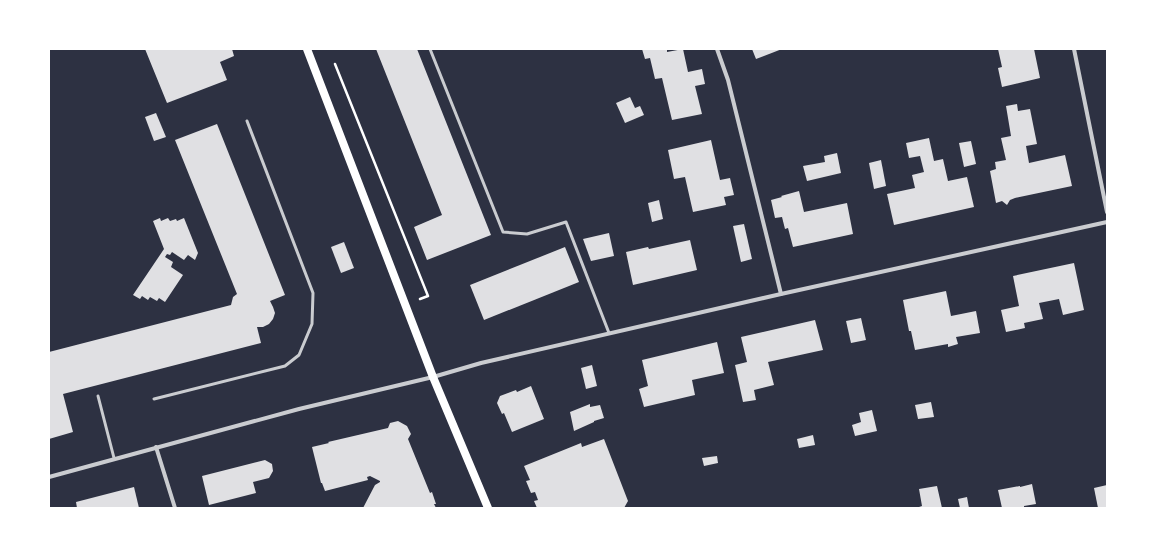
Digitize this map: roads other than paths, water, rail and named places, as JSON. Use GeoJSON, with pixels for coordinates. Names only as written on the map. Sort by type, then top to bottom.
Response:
{"type":"FeatureCollection","features":[{"type":"Feature","properties":{"kind":"main road"},"geometry":{"type":"LineString","coordinates":[[307,49],[433,377],[488,508]]}},
{"type":"Feature","properties":{"kind":"street"},"geometry":{"type":"LineString","coordinates":[[716,49],[728,80],[781,294]]}},
{"type":"Feature","properties":{"kind":"street"},"geometry":{"type":"LineString","coordinates":[[1074,49],[1107,212]]}},
{"type":"Feature","properties":{"kind":"street"},"geometry":{"type":"LineString","coordinates":[[49,477],[114,458],[299,409],[433,377],[481,363],[781,294],[1107,222]]}},
{"type":"Feature","properties":{"kind":"street"},"geometry":{"type":"LineString","coordinates":[[156,447],[175,508]]}},
{"type":"Feature","properties":{"kind":"lane"},"geometry":{"type":"LineString","coordinates":[[430,49],[504,232],[527,234],[566,222],[609,333]]}},
{"type":"Feature","properties":{"kind":"lane"},"geometry":{"type":"LineString","coordinates":[[154,399],[285,366],[299,355],[312,324],[313,293],[247,121]]}},
{"type":"Feature","properties":{"kind":"lane"},"geometry":{"type":"LineString","coordinates":[[98,396],[114,458]]}}]}
